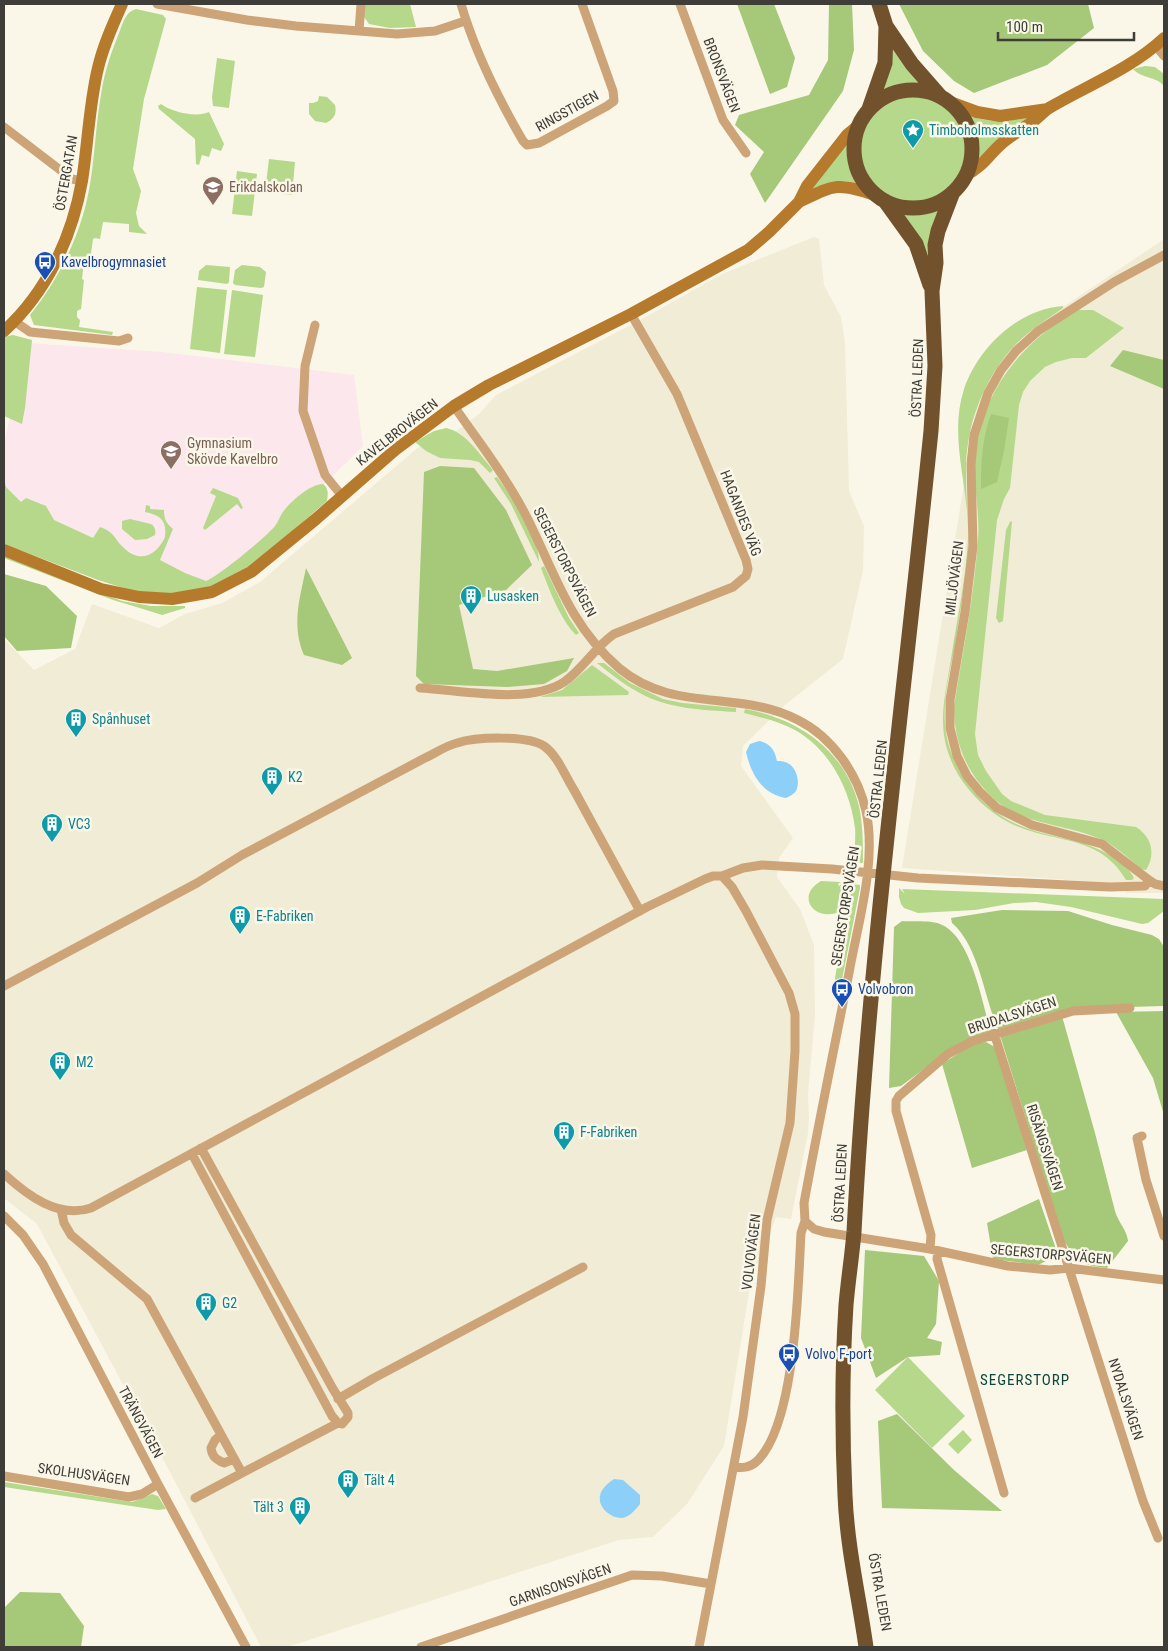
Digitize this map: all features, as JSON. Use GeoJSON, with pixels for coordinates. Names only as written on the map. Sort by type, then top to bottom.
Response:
{"type":"FeatureCollection","features":[{"type":"Feature","properties":{"kind":"highway"},"geometry":{"type":"LineString","coordinates":[[879,4],[886,26],[912,64],[943,98],[957,110],[965,121],[970,134],[971,162],[966,175],[953,192],[938,202],[921,208],[902,207],[880,198],[865,184],[856,163],[854,141],[858,126],[869,109],[885,63],[886,26]]}},
{"type":"Feature","properties":{"kind":"highway"},"geometry":{"type":"LineString","coordinates":[[869,109],[888,96],[910,90],[925,91],[943,98]]}},
{"type":"Feature","properties":{"kind":"highway","name":"ÖSTRA LEDEN"},"geometry":{"type":"LineString","coordinates":[[866,1647],[846,1521],[843,1455],[846,1300],[850,1271],[867,1037],[931,431],[934,366],[932,291],[938,231],[953,192]]}},
{"type":"Feature","properties":{"kind":"highway","name":"ÖSTRA LEDEN"},"geometry":{"type":"LineString","coordinates":[[880,198],[916,244],[932,291]]}},
{"type":"Feature","properties":{"kind":"highway","name":"ÖSTRA LEDEN"},"geometry":{"type":"LineString","coordinates":[[850,1271],[852,1300],[848,1442],[851,1491],[863,1600],[874,1647]]}},
{"type":"Feature","properties":{"kind":"main road","name":"ÖSTERGATAN"},"geometry":{"type":"LineString","coordinates":[[4,331],[45,281],[57,260],[74,218],[82,181],[98,66],[122,4]]}},
{"type":"Feature","properties":{"kind":"main road"},"geometry":{"type":"LineString","coordinates":[[966,175],[979,167],[1001,144],[1048,109],[1112,75],[1160,42]]}},
{"type":"Feature","properties":{"kind":"main road"},"geometry":{"type":"LineString","coordinates":[[943,98],[977,112],[1000,116],[1048,109]]}},
{"type":"Feature","properties":{"kind":"main road","name":"KAVELBROVÄGEN"},"geometry":{"type":"LineString","coordinates":[[4,550],[102,589],[139,597],[172,600],[212,592],[250,572],[395,450],[454,406],[489,385],[631,314],[748,250],[769,232],[798,202],[807,186],[847,135],[858,126]]}},
{"type":"Feature","properties":{"kind":"main road","name":"KAVELBROVÄGEN"},"geometry":{"type":"LineString","coordinates":[[798,202],[829,187],[845,186],[880,198]]}},
{"type":"Feature","properties":{"kind":"street"},"geometry":{"type":"LineString","coordinates":[[157,4],[296,26],[397,34],[435,31],[466,21]]}},
{"type":"Feature","properties":{"kind":"street"},"geometry":{"type":"LineString","coordinates":[[359,31],[361,4]]}},
{"type":"Feature","properties":{"kind":"street","name":"RINGSTIGEN"},"geometry":{"type":"LineString","coordinates":[[460,4],[487,73],[518,132],[527,145],[539,143],[614,101],[613,91],[582,4]]}},
{"type":"Feature","properties":{"kind":"street","name":"BRONSVÄGEN"},"geometry":{"type":"LineString","coordinates":[[680,4],[723,120],[746,153]]}},
{"type":"Feature","properties":{"kind":"street"},"geometry":{"type":"LineString","coordinates":[[1160,42],[1164,56]]}},
{"type":"Feature","properties":{"kind":"street"},"geometry":{"type":"LineString","coordinates":[[4,127],[72,179],[82,181]]}},
{"type":"Feature","properties":{"kind":"street","name":"MILJÖVÄGEN"},"geometry":{"type":"LineString","coordinates":[[1164,255],[1114,282],[1038,331],[1016,351],[1001,370],[988,393],[974,435],[971,464],[973,546],[965,612],[950,700],[950,728],[957,756],[967,776],[980,792],[998,808],[1032,825],[1102,844],[1155,884],[1164,886]]}},
{"type":"Feature","properties":{"kind":"street","name":"HAGANDES VÄG"},"geometry":{"type":"LineString","coordinates":[[598,647],[614,634],[733,587],[746,576],[748,569],[677,394],[631,314]]}},
{"type":"Feature","properties":{"kind":"street"},"geometry":{"type":"LineString","coordinates":[[14,321],[30,332],[119,342],[128,338]]}},
{"type":"Feature","properties":{"kind":"street"},"geometry":{"type":"LineString","coordinates":[[315,325],[305,366],[303,411],[326,475],[342,496]]}},
{"type":"Feature","properties":{"kind":"street","name":"SEGERSTORPSVÄGEN"},"geometry":{"type":"LineString","coordinates":[[454,406],[510,486],[533,529],[562,594],[578,622],[598,647],[620,669],[649,688],[682,698],[747,704],[775,710],[799,720],[820,734],[838,754],[856,784],[866,810],[869,852],[863,901],[804,1203],[805,1221],[814,1229],[824,1232],[891,1242],[1008,1266],[1050,1270],[1069,1268],[1163,1282]]}},
{"type":"Feature","properties":{"kind":"street"},"geometry":{"type":"LineString","coordinates":[[420,688],[491,694],[539,693],[552,689],[566,681],[598,647]]}},
{"type":"Feature","properties":{"kind":"street"},"geometry":{"type":"LineString","coordinates":[[4,986],[197,883],[242,855],[430,755],[452,744],[468,740],[506,739],[536,742],[550,752],[581,803],[640,911]]}},
{"type":"Feature","properties":{"kind":"street"},"geometry":{"type":"LineString","coordinates":[[4,1174],[35,1199],[72,1211],[90,1208],[640,911],[705,879],[713,876],[722,876],[743,868],[762,865],[832,869],[918,878],[1128,887],[1145,886],[1150,880]]}},
{"type":"Feature","properties":{"kind":"street","name":"VOLVOVÄGEN"},"geometry":{"type":"LineString","coordinates":[[699,1647],[734,1467],[761,1286],[767,1220],[790,1123],[793,1091],[795,1014],[789,992],[732,887],[722,876]]}},
{"type":"Feature","properties":{"kind":"street","name":"BRUDALSVÄGEN"},"geometry":{"type":"LineString","coordinates":[[934,1250],[896,1111],[896,1101],[904,1090],[948,1054],[973,1041],[1073,1011],[1130,1008]]}},
{"type":"Feature","properties":{"kind":"street","name":"RISÄNGSVÄGEN"},"geometry":{"type":"LineString","coordinates":[[994,1034],[1069,1268]]}},
{"type":"Feature","properties":{"kind":"street"},"geometry":{"type":"LineString","coordinates":[[1142,1136],[1137,1138],[1146,1180],[1164,1236]]}},
{"type":"Feature","properties":{"kind":"street"},"geometry":{"type":"LineString","coordinates":[[195,1498],[338,1423],[342,1424],[348,1417],[348,1413],[338,1399],[202,1148]]}},
{"type":"Feature","properties":{"kind":"street"},"geometry":{"type":"LineString","coordinates":[[192,1154],[332,1416],[338,1423]]}},
{"type":"Feature","properties":{"kind":"street"},"geometry":{"type":"LineString","coordinates":[[61,1209],[64,1223],[71,1236],[148,1299],[242,1473]]}},
{"type":"Feature","properties":{"kind":"street","name":"TRÄNGVÄGEN"},"geometry":{"type":"LineString","coordinates":[[4,1216],[23,1234],[43,1264],[246,1647]]}},
{"type":"Feature","properties":{"kind":"street"},"geometry":{"type":"LineString","coordinates":[[734,1467],[744,1468],[755,1462],[766,1448],[781,1412],[787,1391],[794,1341],[801,1233],[805,1221]]}},
{"type":"Feature","properties":{"kind":"street"},"geometry":{"type":"LineString","coordinates":[[934,1250],[1004,1494]]}},
{"type":"Feature","properties":{"kind":"street"},"geometry":{"type":"LineString","coordinates":[[338,1399],[583,1267]]}},
{"type":"Feature","properties":{"kind":"street","name":"NYDALSVÄGEN"},"geometry":{"type":"LineString","coordinates":[[1069,1268],[1146,1510],[1158,1538]]}},
{"type":"Feature","properties":{"kind":"street"},"geometry":{"type":"LineString","coordinates":[[221,1435],[210,1448],[212,1455],[216,1460],[224,1463],[234,1459]]}},
{"type":"Feature","properties":{"kind":"street","name":"SKOLHUSVÄGEN"},"geometry":{"type":"LineString","coordinates":[[4,1476],[129,1497],[142,1494],[158,1484]]}},
{"type":"Feature","properties":{"kind":"street","name":"GARNISONSVÄGEN"},"geometry":{"type":"LineString","coordinates":[[421,1647],[632,1575],[662,1576],[711,1584]]}},
{"type":"Feature","properties":{"kind":"shaded area"},"geometry":{"type":"Polygon","coordinates":[[[814,237],[819,239],[824,285],[841,317],[845,343],[849,491],[864,526],[863,570],[843,659],[785,705],[743,746],[741,766],[793,838],[779,858],[777,877],[800,909],[814,945],[815,1015],[808,1094],[808,1133],[791,1219],[776,1217],[751,1280],[724,1446],[687,1504],[653,1537],[619,1540],[287,1647],[261,1647],[37,1224],[4,1198],[4,639],[34,670],[75,649],[92,604],[159,628],[185,614],[222,603],[260,582],[421,445],[455,432],[479,414],[496,395],[640,320],[722,274],[814,237]]]}},
{"type":"Feature","properties":{"kind":"shaded area"},"geometry":{"type":"Polygon","coordinates":[[[1164,239],[1164,893],[1126,893],[1123,884],[902,868],[984,360],[1164,239]]]}},
{"type":"Feature","properties":{"kind":"shaded area","name":"Gymnasium Skövde Kavelbro"},"geometry":{"type":"Polygon","coordinates":[[[27,343],[162,352],[354,375],[363,446],[278,530],[204,586],[93,557],[4,495],[4,444],[27,343]]]}},
{"type":"Feature","properties":{"kind":"green space"},"geometry":{"type":"Polygon","coordinates":[[[365,4],[410,4],[416,27],[390,28],[369,24],[364,17],[365,4]]]}},
{"type":"Feature","properties":{"kind":"green space"},"geometry":{"type":"Polygon","coordinates":[[[737,4],[774,4],[795,58],[787,87],[770,94],[737,4]]]}},
{"type":"Feature","properties":{"kind":"green space"},"geometry":{"type":"Polygon","coordinates":[[[829,4],[852,4],[854,50],[843,91],[765,203],[750,174],[764,152],[735,125],[739,115],[809,95],[828,60],[829,4]]]}},
{"type":"Feature","properties":{"kind":"green space"},"geometry":{"type":"Polygon","coordinates":[[[899,4],[1088,4],[1094,28],[1047,65],[974,93],[954,81],[923,51],[899,4]]]}},
{"type":"Feature","properties":{"kind":"green space"},"geometry":{"type":"Polygon","coordinates":[[[136,9],[163,15],[166,19],[144,99],[133,169],[141,191],[136,213],[139,226],[147,234],[129,232],[129,224],[103,222],[100,239],[93,239],[90,261],[84,261],[81,309],[77,311],[77,317],[80,320],[79,327],[113,332],[112,335],[34,325],[30,315],[47,292],[61,268],[83,215],[90,185],[102,87],[106,71],[125,18],[132,10],[136,9]]]}},
{"type":"Feature","properties":{"kind":"green space"},"geometry":{"type":"Polygon","coordinates":[[[891,44],[927,87],[901,88],[877,97],[891,44]]]}},
{"type":"Feature","properties":{"kind":"green space"},"geometry":{"type":"Polygon","coordinates":[[[217,58],[235,61],[229,108],[213,106],[212,97],[217,58]]]}},
{"type":"Feature","properties":{"kind":"green space"},"geometry":{"type":"Polygon","coordinates":[[[1145,66],[1155,67],[1164,74],[1164,86],[1133,69],[1145,66]]]}},
{"type":"Feature","properties":{"kind":"green space"},"geometry":{"type":"Polygon","coordinates":[[[913,95],[934,99],[951,111],[963,128],[967,149],[963,170],[951,187],[934,199],[913,203],[892,199],[875,187],[863,170],[859,149],[863,128],[875,111],[892,99],[913,95]]]}},
{"type":"Feature","properties":{"kind":"green space"},"geometry":{"type":"Polygon","coordinates":[[[319,96],[327,97],[335,105],[336,111],[334,116],[326,123],[315,121],[309,114],[309,103],[318,101],[319,96]]]}},
{"type":"Feature","properties":{"kind":"green space"},"geometry":{"type":"Polygon","coordinates":[[[161,104],[184,113],[204,114],[209,112],[224,144],[221,151],[212,148],[209,157],[202,155],[199,165],[196,164],[195,139],[159,109],[158,106],[161,104]]]}},
{"type":"Feature","properties":{"kind":"green space"},"geometry":{"type":"Polygon","coordinates":[[[966,114],[997,121],[1029,117],[975,165],[974,136],[966,114]]]}},
{"type":"Feature","properties":{"kind":"green space"},"geometry":{"type":"Polygon","coordinates":[[[850,137],[851,155],[859,183],[844,181],[811,190],[850,137]]]}},
{"type":"Feature","properties":{"kind":"green space"},"geometry":{"type":"Polygon","coordinates":[[[269,159],[295,162],[292,195],[265,192],[269,159]]]}},
{"type":"Feature","properties":{"kind":"green space"},"geometry":{"type":"Polygon","coordinates":[[[237,171],[257,174],[252,216],[232,214],[237,171]]]}},
{"type":"Feature","properties":{"kind":"green space"},"geometry":{"type":"Polygon","coordinates":[[[945,203],[929,259],[895,211],[921,210],[945,203]]]}},
{"type":"Feature","properties":{"kind":"green space"},"geometry":{"type":"Polygon","coordinates":[[[206,265],[230,267],[229,282],[227,284],[198,280],[199,271],[206,265]]]}},
{"type":"Feature","properties":{"kind":"green space"},"geometry":{"type":"Polygon","coordinates":[[[242,265],[260,267],[266,272],[264,287],[235,285],[233,283],[235,270],[242,265]]]}},
{"type":"Feature","properties":{"kind":"green space"},"geometry":{"type":"Polygon","coordinates":[[[197,287],[227,290],[220,353],[190,349],[197,287]]]}},
{"type":"Feature","properties":{"kind":"green space"},"geometry":{"type":"Polygon","coordinates":[[[232,290],[263,295],[255,357],[224,354],[232,290]]]}},
{"type":"Feature","properties":{"kind":"green space"},"geometry":{"type":"Polygon","coordinates":[[[1063,306],[1063,308],[1017,343],[995,372],[978,404],[969,439],[967,457],[967,513],[958,426],[964,389],[979,359],[990,346],[1002,333],[1031,314],[1063,306]]]}},
{"type":"Feature","properties":{"kind":"green space"},"geometry":{"type":"Polygon","coordinates":[[[1078,310],[1093,310],[1124,328],[1086,358],[1072,358],[1045,367],[1030,381],[1023,392],[1019,405],[1010,488],[997,520],[975,734],[978,755],[986,771],[1002,794],[1011,801],[1045,815],[1136,827],[1146,836],[1151,846],[1151,858],[1146,870],[1141,869],[1115,848],[1098,838],[1021,816],[999,803],[975,777],[963,756],[956,732],[954,706],[976,561],[978,512],[975,464],[976,445],[980,427],[994,393],[1014,362],[1040,336],[1078,310]]]}},
{"type":"Feature","properties":{"kind":"green space"},"geometry":{"type":"Polygon","coordinates":[[[13,335],[32,340],[22,424],[4,416],[4,337],[13,335]]]}},
{"type":"Feature","properties":{"kind":"green space"},"geometry":{"type":"Polygon","coordinates":[[[1123,350],[1164,360],[1164,389],[1110,366],[1123,350]]]}},
{"type":"Feature","properties":{"kind":"green space"},"geometry":{"type":"Polygon","coordinates":[[[991,414],[1009,418],[997,482],[981,489],[983,451],[991,414]]]}},
{"type":"Feature","properties":{"kind":"green space"},"geometry":{"type":"Polygon","coordinates":[[[446,428],[453,430],[466,439],[493,470],[490,473],[479,462],[440,458],[426,451],[415,442],[434,431],[446,428]]]}},
{"type":"Feature","properties":{"kind":"green space"},"geometry":{"type":"Polygon","coordinates":[[[440,466],[474,468],[506,510],[532,565],[506,590],[459,605],[473,669],[497,671],[574,658],[567,671],[544,684],[507,687],[424,684],[416,676],[424,472],[440,466]]]}},
{"type":"Feature","properties":{"kind":"green space"},"geometry":{"type":"Polygon","coordinates":[[[497,477],[530,529],[538,552],[539,562],[511,504],[494,478],[497,477]]]}},
{"type":"Feature","properties":{"kind":"green space"},"geometry":{"type":"Polygon","coordinates":[[[4,478],[6,487],[21,502],[26,498],[46,506],[54,520],[93,538],[100,527],[105,529],[112,533],[124,548],[136,556],[153,553],[165,537],[164,522],[155,515],[145,512],[146,505],[150,506],[150,509],[164,510],[166,521],[173,529],[160,560],[206,581],[262,539],[275,526],[286,508],[306,490],[323,484],[328,496],[327,501],[252,566],[210,588],[163,595],[136,592],[98,580],[4,544],[4,478]]]}},
{"type":"Feature","properties":{"kind":"green space"},"geometry":{"type":"Polygon","coordinates":[[[213,488],[238,498],[243,508],[241,509],[237,504],[205,530],[203,528],[216,496],[210,493],[213,488]]]}},
{"type":"Feature","properties":{"kind":"green space"},"geometry":{"type":"Polygon","coordinates":[[[130,519],[151,524],[155,529],[155,535],[147,539],[135,540],[122,529],[122,521],[130,519]]]}},
{"type":"Feature","properties":{"kind":"green space"},"geometry":{"type":"Polygon","coordinates":[[[1012,521],[1003,621],[999,623],[996,618],[1006,530],[1012,521]]]}},
{"type":"Feature","properties":{"kind":"green space"},"geometry":{"type":"Polygon","coordinates":[[[968,528],[969,539],[968,560],[946,694],[945,714],[947,739],[958,767],[975,793],[997,813],[1026,828],[1094,847],[1124,865],[1134,878],[1132,880],[1126,880],[1115,865],[1102,854],[1088,847],[1024,829],[1001,818],[987,808],[969,790],[959,776],[946,746],[943,718],[946,690],[963,584],[968,528]]]}},
{"type":"Feature","properties":{"kind":"green space"},"geometry":{"type":"Polygon","coordinates":[[[4,556],[122,601],[151,606],[185,606],[185,608],[162,615],[113,600],[4,558],[4,556]]]}},
{"type":"Feature","properties":{"kind":"green space"},"geometry":{"type":"Polygon","coordinates":[[[544,566],[569,618],[579,633],[576,635],[565,621],[556,603],[541,568],[544,566]]]}},
{"type":"Feature","properties":{"kind":"green space"},"geometry":{"type":"Polygon","coordinates":[[[306,568],[352,658],[342,665],[304,655],[300,644],[297,622],[306,568]]]}},
{"type":"Feature","properties":{"kind":"green space"},"geometry":{"type":"Polygon","coordinates":[[[4,574],[46,586],[77,616],[71,648],[17,651],[4,636],[4,574]]]}},
{"type":"Feature","properties":{"kind":"green space"},"geometry":{"type":"Polygon","coordinates":[[[597,663],[604,663],[630,683],[663,699],[682,703],[736,708],[736,712],[686,708],[649,698],[632,689],[597,663]]]}},
{"type":"Feature","properties":{"kind":"green space"},"geometry":{"type":"Polygon","coordinates":[[[592,665],[629,692],[628,695],[540,697],[562,690],[592,665]]]}},
{"type":"Feature","properties":{"kind":"green space"},"geometry":{"type":"Polygon","coordinates":[[[745,709],[765,714],[801,729],[831,753],[843,769],[852,786],[859,806],[862,827],[863,863],[854,862],[855,828],[852,813],[843,785],[828,760],[807,738],[795,730],[777,722],[744,713],[745,709]]]}},
{"type":"Feature","properties":{"kind":"green space"},"geometry":{"type":"Polygon","coordinates":[[[821,881],[841,882],[838,884],[839,886],[846,883],[839,912],[822,913],[815,911],[811,906],[809,894],[813,887],[821,881]]]}},
{"type":"Feature","properties":{"kind":"green space"},"geometry":{"type":"Polygon","coordinates":[[[851,884],[860,885],[860,888],[839,995],[835,978],[851,884]]]}},
{"type":"Feature","properties":{"kind":"green space"},"geometry":{"type":"Polygon","coordinates":[[[899,888],[905,894],[902,889],[1164,899],[1164,911],[1148,923],[1142,924],[1071,907],[1036,902],[1014,903],[975,910],[918,913],[904,908],[899,897],[899,888]]]}},
{"type":"Feature","properties":{"kind":"green space"},"geometry":{"type":"Polygon","coordinates":[[[1002,910],[1068,911],[1152,935],[1159,939],[1164,947],[1164,1006],[1052,1013],[998,1029],[975,958],[969,945],[952,923],[951,918],[1002,910]]]}},
{"type":"Feature","properties":{"kind":"green space"},"geometry":{"type":"Polygon","coordinates":[[[902,921],[940,924],[951,931],[960,941],[974,971],[991,1032],[939,1058],[901,1086],[889,1088],[894,927],[902,921]]]}},
{"type":"Feature","properties":{"kind":"green space"},"geometry":{"type":"Polygon","coordinates":[[[1164,1011],[1164,1115],[1153,1078],[1116,1012],[1164,1011]]]}},
{"type":"Feature","properties":{"kind":"green space"},"geometry":{"type":"Polygon","coordinates":[[[1062,1016],[1115,1211],[1128,1241],[1107,1268],[1085,1264],[1080,1261],[1063,1239],[1000,1035],[1062,1016]]]}},
{"type":"Feature","properties":{"kind":"green space"},"geometry":{"type":"Polygon","coordinates":[[[986,1042],[995,1047],[1027,1150],[972,1168],[942,1064],[973,1044],[986,1042]]]}},
{"type":"Feature","properties":{"kind":"green space"},"geometry":{"type":"Polygon","coordinates":[[[1039,1199],[1058,1255],[1038,1265],[993,1259],[987,1223],[1039,1199]]]}},
{"type":"Feature","properties":{"kind":"green space"},"geometry":{"type":"Polygon","coordinates":[[[865,1250],[924,1256],[939,1281],[936,1324],[927,1338],[942,1342],[940,1355],[908,1357],[876,1378],[861,1338],[865,1250]]]}},
{"type":"Feature","properties":{"kind":"green space"},"geometry":{"type":"Polygon","coordinates":[[[908,1357],[965,1416],[932,1448],[875,1390],[908,1357]]]}},
{"type":"Feature","properties":{"kind":"green space"},"geometry":{"type":"Polygon","coordinates":[[[897,1414],[954,1470],[1002,1511],[882,1508],[878,1421],[897,1414]]]}},
{"type":"Feature","properties":{"kind":"green space"},"geometry":{"type":"Polygon","coordinates":[[[963,1430],[972,1440],[958,1454],[948,1444],[963,1430]]]}},
{"type":"Feature","properties":{"kind":"green space"},"geometry":{"type":"Polygon","coordinates":[[[4,1482],[132,1502],[152,1494],[158,1496],[166,1509],[158,1510],[4,1487],[4,1482]]]}},
{"type":"Feature","properties":{"kind":"green space"},"geometry":{"type":"Polygon","coordinates":[[[20,1592],[60,1593],[84,1626],[81,1647],[4,1647],[4,1608],[20,1592]]]}},
{"type":"Feature","properties":{"kind":"water"},"geometry":{"type":"Polygon","coordinates":[[[759,741],[772,748],[777,761],[789,764],[795,770],[798,778],[796,791],[786,798],[770,792],[764,787],[751,768],[746,752],[750,744],[759,741]]]}},
{"type":"Feature","properties":{"kind":"water"},"geometry":{"type":"Polygon","coordinates":[[[614,1479],[623,1480],[640,1495],[640,1504],[626,1517],[620,1518],[608,1513],[600,1501],[600,1494],[614,1479]]]}},
{"type":"Feature","properties":{"kind":"place","name":"Timboholmsskatten"},"geometry":{"type":"Point","coordinates":[913,149]}},
{"type":"Feature","properties":{"kind":"place","name":"Erikdalskolan"},"geometry":{"type":"Point","coordinates":[213,206]}},
{"type":"Feature","properties":{"kind":"place","name":"Kavelbrogymnasiet"},"geometry":{"type":"Point","coordinates":[45,281]}},
{"type":"Feature","properties":{"kind":"place","name":"Gymnasium Skövde Kavelbro"},"geometry":{"type":"Point","coordinates":[171,470]}},
{"type":"Feature","properties":{"kind":"place","name":"Lusasken"},"geometry":{"type":"Point","coordinates":[471,615]}},
{"type":"Feature","properties":{"kind":"place","name":"Spånhuset"},"geometry":{"type":"Point","coordinates":[76,738]}},
{"type":"Feature","properties":{"kind":"place","name":"K2"},"geometry":{"type":"Point","coordinates":[272,796]}},
{"type":"Feature","properties":{"kind":"place","name":"VC3"},"geometry":{"type":"Point","coordinates":[52,843]}},
{"type":"Feature","properties":{"kind":"place","name":"E-Fabriken"},"geometry":{"type":"Point","coordinates":[240,935]}},
{"type":"Feature","properties":{"kind":"place","name":"Volvobron"},"geometry":{"type":"Point","coordinates":[842,1008]}},
{"type":"Feature","properties":{"kind":"place","name":"M2"},"geometry":{"type":"Point","coordinates":[60,1081]}},
{"type":"Feature","properties":{"kind":"place","name":"F-Fabriken"},"geometry":{"type":"Point","coordinates":[564,1151]}},
{"type":"Feature","properties":{"kind":"place","name":"G2"},"geometry":{"type":"Point","coordinates":[206,1322]}},
{"type":"Feature","properties":{"kind":"place","name":"Volvo F-port"},"geometry":{"type":"Point","coordinates":[789,1373]}},
{"type":"Feature","properties":{"kind":"place","name":"Tält 4"},"geometry":{"type":"Point","coordinates":[348,1499]}},
{"type":"Feature","properties":{"kind":"place","name":"Tält 3"},"geometry":{"type":"Point","coordinates":[300,1526]}},
{"type":"Feature","properties":{"kind":"district","name":"SEGERSTORP"},"geometry":{"type":"Point","coordinates":[1025,1380]}}]}
